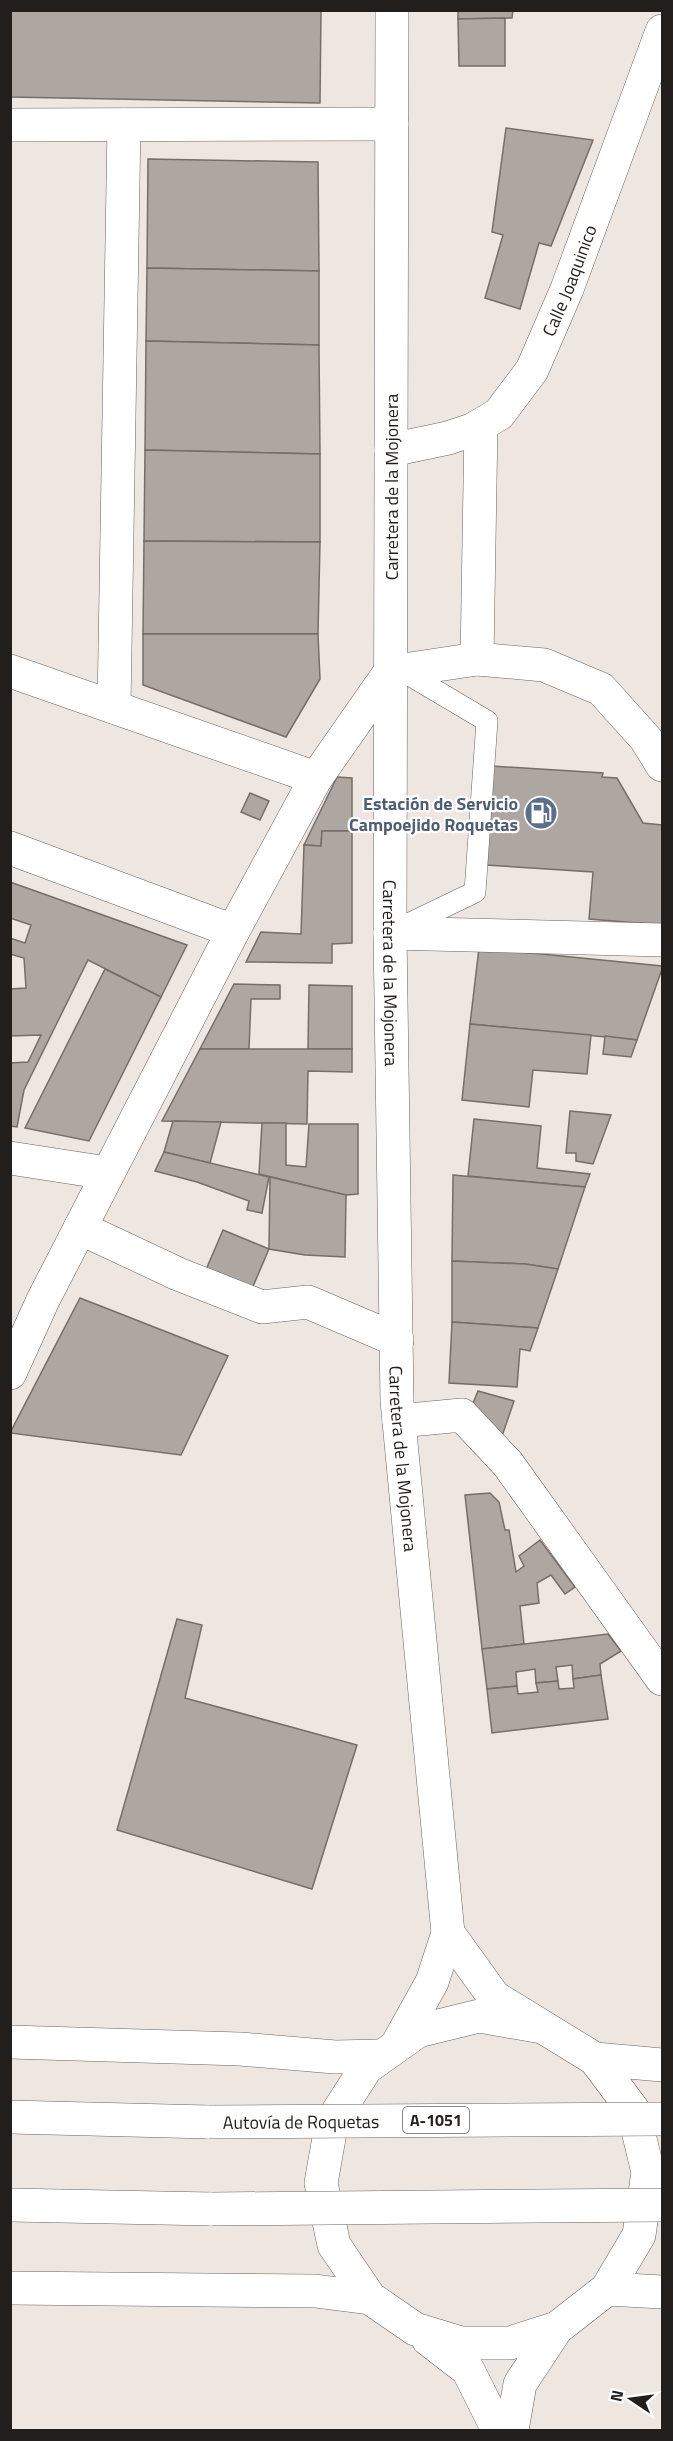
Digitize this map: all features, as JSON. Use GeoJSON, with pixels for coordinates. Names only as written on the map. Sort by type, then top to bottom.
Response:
{"type":"FeatureCollection","features":[{"type":"Feature","properties":{"kind":"main road","name":"Carretera de la Mojonera"},"geometry":{"type":"LineString","coordinates":[[389,2050],[432,1982],[448,1933],[399,1421],[390,933],[396,671],[391,450],[392,10]]}},
{"type":"Feature","properties":{"kind":"main road","name":"Calle Joaquinico"},"geometry":{"type":"LineString","coordinates":[[391,450],[448,438],[472,430],[499,414],[532,370],[567,289],[663,31]]}},
{"type":"Feature","properties":{"kind":"main road"},"geometry":{"type":"LineString","coordinates":[[10,125],[392,124]]}},
{"type":"Feature","properties":{"kind":"main road"},"geometry":{"type":"LineString","coordinates":[[114,707],[124,125]]}},
{"type":"Feature","properties":{"kind":"main road"},"geometry":{"type":"LineString","coordinates":[[477,659],[481,424]]}},
{"type":"Feature","properties":{"kind":"main road"},"geometry":{"type":"LineString","coordinates":[[10,1373],[43,1300],[107,1173],[233,931],[316,778],[396,671],[477,659],[544,665],[601,689],[646,739],[663,765]]}},
{"type":"Feature","properties":{"kind":"main road"},"geometry":{"type":"LineString","coordinates":[[10,671],[316,778]]}},
{"type":"Feature","properties":{"kind":"main road"},"geometry":{"type":"LineString","coordinates":[[10,848],[233,931]]}},
{"type":"Feature","properties":{"kind":"main road"},"geometry":{"type":"LineString","coordinates":[[390,933],[663,940]]}},
{"type":"Feature","properties":{"kind":"main road"},"geometry":{"type":"LineString","coordinates":[[10,1158],[107,1173]]}},
{"type":"Feature","properties":{"kind":"main road"},"geometry":{"type":"LineString","coordinates":[[80,1228],[178,1274],[262,1307],[308,1302],[397,1340]]}},
{"type":"Feature","properties":{"kind":"main road"},"geometry":{"type":"LineString","coordinates":[[399,1421],[462,1416],[508,1464],[663,1679]]}},
{"type":"Feature","properties":{"kind":"main road"},"geometry":{"type":"LineString","coordinates":[[448,1933],[494,1997],[595,2059],[633,2110],[648,2172],[639,2235],[607,2289],[557,2328],[520,2384],[512,2430]]}},
{"type":"Feature","properties":{"kind":"main road"},"geometry":{"type":"LineString","coordinates":[[498,2430],[468,2370],[370,2298],[334,2245],[321,2183],[332,2121],[366,2068],[389,2050],[418,2031],[479,2016],[542,2026]]}},
{"type":"Feature","properties":{"kind":"main road"},"geometry":{"type":"LineString","coordinates":[[10,2042],[240,2049],[336,2057],[389,2050]]}},
{"type":"Feature","properties":{"kind":"main road"},"geometry":{"type":"LineString","coordinates":[[595,2059],[663,2066]]}},
{"type":"Feature","properties":{"kind":"main road","name":"Autovía de Roquetas"},"geometry":{"type":"LineString","coordinates":[[10,2117],[209,2122],[663,2119]]}},
{"type":"Feature","properties":{"kind":"main road"},"geometry":{"type":"LineString","coordinates":[[10,2205],[212,2209],[663,2205]]}},
{"type":"Feature","properties":{"kind":"main road"},"geometry":{"type":"LineString","coordinates":[[10,2288],[315,2291],[370,2298]]}},
{"type":"Feature","properties":{"kind":"main road"},"geometry":{"type":"LineString","coordinates":[[607,2289],[663,2292]]}},
{"type":"Feature","properties":{"kind":"main road"},"geometry":{"type":"LineString","coordinates":[[414,2329],[461,2343],[510,2343],[557,2328]]}},
{"type":"Feature","properties":{"kind":"lane"},"geometry":{"type":"LineString","coordinates":[[390,933],[475,892],[487,721],[396,671]]}},
{"type":"Feature","properties":{"kind":"building"},"geometry":{"type":"Polygon","coordinates":[[[10,10],[321,10],[320,103],[10,97],[10,10]]]}},
{"type":"Feature","properties":{"kind":"building"},"geometry":{"type":"Polygon","coordinates":[[[458,10],[513,10],[512,18],[458,19],[458,10]]]}},
{"type":"Feature","properties":{"kind":"building"},"geometry":{"type":"Polygon","coordinates":[[[505,18],[505,66],[459,66],[458,19],[505,18]]]}},
{"type":"Feature","properties":{"kind":"building"},"geometry":{"type":"Polygon","coordinates":[[[506,128],[593,140],[551,246],[539,243],[520,309],[485,298],[503,235],[492,232],[506,128]]]}},
{"type":"Feature","properties":{"kind":"building"},"geometry":{"type":"Polygon","coordinates":[[[148,159],[318,162],[319,271],[147,268],[148,159]]]}},
{"type":"Feature","properties":{"kind":"building"},"geometry":{"type":"Polygon","coordinates":[[[147,268],[319,271],[319,345],[146,341],[147,268]]]}},
{"type":"Feature","properties":{"kind":"building"},"geometry":{"type":"Polygon","coordinates":[[[146,341],[319,345],[320,454],[145,450],[146,341]]]}},
{"type":"Feature","properties":{"kind":"building"},"geometry":{"type":"Polygon","coordinates":[[[145,450],[320,454],[320,542],[144,541],[145,450]]]}},
{"type":"Feature","properties":{"kind":"building"},"geometry":{"type":"Polygon","coordinates":[[[144,541],[320,542],[318,634],[143,634],[144,541]]]}},
{"type":"Feature","properties":{"kind":"building"},"geometry":{"type":"Polygon","coordinates":[[[143,634],[318,634],[320,679],[286,737],[143,685],[143,634]]]}},
{"type":"Feature","properties":{"kind":"building"},"geometry":{"type":"Polygon","coordinates":[[[492,766],[603,773],[602,777],[617,778],[643,823],[662,825],[662,925],[589,919],[593,872],[486,865],[492,766]]]}},
{"type":"Feature","properties":{"kind":"building"},"geometry":{"type":"Polygon","coordinates":[[[337,777],[352,778],[352,831],[322,831],[321,846],[304,845],[337,777]]]}},
{"type":"Feature","properties":{"kind":"building"},"geometry":{"type":"Polygon","coordinates":[[[250,793],[269,801],[260,820],[241,812],[250,793]]]}},
{"type":"Feature","properties":{"kind":"building"},"geometry":{"type":"Polygon","coordinates":[[[322,831],[352,831],[352,943],[332,944],[332,963],[246,962],[261,932],[301,934],[304,845],[321,846],[322,831]]]}},
{"type":"Feature","properties":{"kind":"building"},"geometry":{"type":"Polygon","coordinates":[[[10,882],[187,945],[161,997],[88,960],[24,1090],[17,1127],[10,1126],[10,1063],[28,1062],[41,1035],[10,1036],[10,989],[26,988],[24,958],[10,954],[10,938],[25,943],[31,925],[10,918],[10,882]]]}},
{"type":"Feature","properties":{"kind":"building"},"geometry":{"type":"Polygon","coordinates":[[[479,948],[662,966],[662,969],[637,1040],[470,1024],[479,948]]]}},
{"type":"Feature","properties":{"kind":"building"},"geometry":{"type":"Polygon","coordinates":[[[105,969],[161,997],[89,1141],[25,1128],[105,969]]]}},
{"type":"Feature","properties":{"kind":"building"},"geometry":{"type":"Polygon","coordinates":[[[234,984],[280,985],[280,999],[251,999],[249,1049],[200,1049],[234,984]]]}},
{"type":"Feature","properties":{"kind":"building"},"geometry":{"type":"Polygon","coordinates":[[[309,985],[352,986],[352,1049],[308,1049],[309,985]]]}},
{"type":"Feature","properties":{"kind":"building"},"geometry":{"type":"Polygon","coordinates":[[[470,1024],[591,1035],[587,1074],[533,1070],[529,1107],[462,1100],[470,1024]]]}},
{"type":"Feature","properties":{"kind":"building"},"geometry":{"type":"Polygon","coordinates":[[[605,1036],[637,1040],[631,1057],[603,1054],[605,1036]]]}},
{"type":"Feature","properties":{"kind":"building"},"geometry":{"type":"Polygon","coordinates":[[[200,1049],[352,1049],[352,1072],[308,1071],[307,1124],[162,1121],[200,1049]]]}},
{"type":"Feature","properties":{"kind":"building"},"geometry":{"type":"Polygon","coordinates":[[[570,1111],[611,1115],[593,1164],[576,1161],[576,1153],[566,1153],[570,1111]]]}},
{"type":"Feature","properties":{"kind":"building"},"geometry":{"type":"Polygon","coordinates":[[[474,1119],[541,1126],[537,1168],[590,1174],[585,1187],[468,1176],[474,1119]]]}},
{"type":"Feature","properties":{"kind":"building"},"geometry":{"type":"Polygon","coordinates":[[[173,1121],[221,1122],[210,1163],[164,1152],[173,1121]]]}},
{"type":"Feature","properties":{"kind":"building"},"geometry":{"type":"Polygon","coordinates":[[[262,1123],[286,1123],[286,1165],[306,1167],[309,1124],[358,1124],[358,1194],[346,1195],[259,1174],[262,1123]]]}},
{"type":"Feature","properties":{"kind":"building"},"geometry":{"type":"Polygon","coordinates":[[[164,1152],[269,1177],[262,1213],[247,1210],[249,1201],[197,1182],[155,1171],[164,1152]]]}},
{"type":"Feature","properties":{"kind":"building"},"geometry":{"type":"Polygon","coordinates":[[[453,1175],[585,1187],[558,1269],[525,1264],[452,1261],[453,1175]]]}},
{"type":"Feature","properties":{"kind":"building"},"geometry":{"type":"Polygon","coordinates":[[[270,1177],[346,1195],[345,1257],[305,1255],[269,1249],[270,1177]]]}},
{"type":"Feature","properties":{"kind":"building"},"geometry":{"type":"Polygon","coordinates":[[[223,1230],[269,1249],[251,1291],[205,1272],[223,1230]]]}},
{"type":"Feature","properties":{"kind":"building"},"geometry":{"type":"Polygon","coordinates":[[[452,1261],[525,1264],[558,1269],[538,1328],[452,1322],[452,1261]]]}},
{"type":"Feature","properties":{"kind":"building"},"geometry":{"type":"Polygon","coordinates":[[[80,1298],[228,1356],[181,1455],[10,1433],[80,1298]]]}},
{"type":"Feature","properties":{"kind":"building"},"geometry":{"type":"Polygon","coordinates":[[[452,1322],[538,1328],[530,1351],[520,1349],[517,1387],[449,1383],[452,1322]]]}},
{"type":"Feature","properties":{"kind":"building"},"geometry":{"type":"Polygon","coordinates":[[[478,1391],[514,1401],[500,1442],[472,1406],[478,1391]]]}},
{"type":"Feature","properties":{"kind":"building"},"geometry":{"type":"Polygon","coordinates":[[[490,1493],[499,1502],[505,1530],[509,1530],[516,1572],[524,1566],[519,1556],[540,1540],[575,1587],[565,1594],[551,1575],[537,1583],[539,1603],[520,1606],[524,1644],[482,1649],[465,1495],[490,1493]]]}},
{"type":"Feature","properties":{"kind":"building"},"geometry":{"type":"Polygon","coordinates":[[[177,1619],[202,1625],[185,1698],[357,1745],[312,1889],[117,1830],[177,1619]]]}},
{"type":"Feature","properties":{"kind":"building"},"geometry":{"type":"Polygon","coordinates":[[[608,1634],[621,1651],[600,1664],[601,1675],[573,1679],[572,1665],[556,1667],[558,1681],[536,1683],[535,1669],[516,1672],[517,1686],[487,1689],[482,1649],[608,1634]]]}},
{"type":"Feature","properties":{"kind":"building"},"geometry":{"type":"Polygon","coordinates":[[[601,1675],[608,1719],[492,1733],[487,1689],[517,1686],[518,1694],[538,1692],[536,1683],[558,1681],[559,1689],[574,1688],[573,1679],[601,1675]]]}},
{"type":"Feature","properties":{"kind":"place","name":"Estación de Servicio Campoejido Roquetas"},"geometry":{"type":"Point","coordinates":[541,813]}}]}
